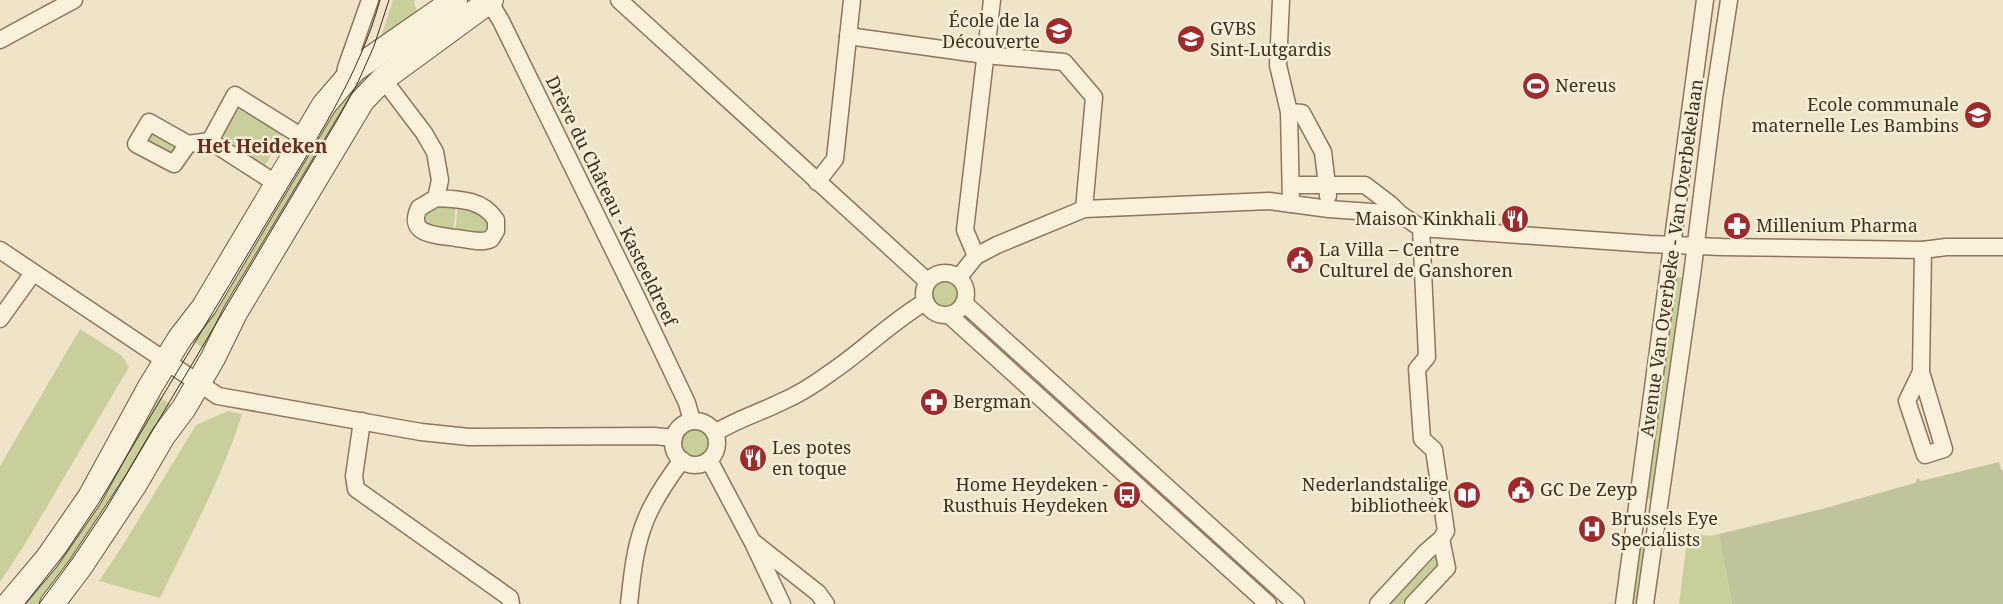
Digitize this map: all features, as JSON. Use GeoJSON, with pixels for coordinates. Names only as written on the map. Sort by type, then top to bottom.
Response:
{"type":"FeatureCollection","features":[{"type":"Feature","properties":{"kind":"main road"},"geometry":{"type":"LineString","coordinates":[[9,604],[47,560],[90,497],[150,387],[180,338],[204,307],[324,105],[344,80],[368,60],[455,0]]}},
{"type":"Feature","properties":{"kind":"main road"},"geometry":{"type":"LineString","coordinates":[[52,604],[129,493],[198,383],[213,358],[235,313],[362,101],[384,78],[490,1]]}},
{"type":"Feature","properties":{"kind":"street"},"geometry":{"type":"LineString","coordinates":[[0,40],[74,0]]}},
{"type":"Feature","properties":{"kind":"street"},"geometry":{"type":"LineString","coordinates":[[344,80],[346,68],[370,0]]}},
{"type":"Feature","properties":{"kind":"street"},"geometry":{"type":"LineString","coordinates":[[619,0],[928,281]]}},
{"type":"Feature","properties":{"kind":"street"},"geometry":{"type":"LineString","coordinates":[[817,182],[835,159],[852,0]]}},
{"type":"Feature","properties":{"kind":"street"},"geometry":{"type":"LineString","coordinates":[[976,256],[965,230],[992,0]]}},
{"type":"Feature","properties":{"kind":"street"},"geometry":{"type":"LineString","coordinates":[[1281,0],[1278,65],[1289,112],[1292,204]]}},
{"type":"Feature","properties":{"kind":"street","name":"Avenue Van Overbeke - Van Overbekelaan"},"geometry":{"type":"LineString","coordinates":[[1624,604],[1705,0]]}},
{"type":"Feature","properties":{"kind":"street","name":"Avenue Van Overbeke - Van Overbekelaan"},"geometry":{"type":"LineString","coordinates":[[1645,604],[1729,0]]}},
{"type":"Feature","properties":{"kind":"street","name":"Drève du Château - Kasteeldreef"},"geometry":{"type":"LineString","coordinates":[[490,1],[630,282],[687,403],[692,421]]}},
{"type":"Feature","properties":{"kind":"street"},"geometry":{"type":"LineString","coordinates":[[848,36],[985,55],[1064,62],[1094,97],[1084,209]]}},
{"type":"Feature","properties":{"kind":"street"},"geometry":{"type":"LineString","coordinates":[[384,78],[424,133],[435,152],[440,180],[436,198]]}},
{"type":"Feature","properties":{"kind":"street"},"geometry":{"type":"LineString","coordinates":[[210,141],[235,95],[304,138]]}},
{"type":"Feature","properties":{"kind":"street"},"geometry":{"type":"LineString","coordinates":[[1289,112],[1302,113],[1323,152],[1328,193]]}},
{"type":"Feature","properties":{"kind":"street"},"geometry":{"type":"LineString","coordinates":[[188,144],[210,141],[277,184]]}},
{"type":"Feature","properties":{"kind":"street"},"geometry":{"type":"LineString","coordinates":[[1297,185],[1328,193],[1365,185],[1420,228],[1696,246],[1923,250],[1946,247],[2003,247]]}},
{"type":"Feature","properties":{"kind":"street"},"geometry":{"type":"LineString","coordinates":[[959,277],[976,256],[997,244],[1084,209],[1269,201],[1329,209],[1400,214]]}},
{"type":"Feature","properties":{"kind":"street"},"geometry":{"type":"LineString","coordinates":[[1378,604],[1446,532],[1434,450],[1422,440],[1417,369],[1427,357],[1420,228]]}},
{"type":"Feature","properties":{"kind":"street"},"geometry":{"type":"LineString","coordinates":[[0,250],[218,396],[421,432],[469,437],[654,436],[674,438]]}},
{"type":"Feature","properties":{"kind":"street"},"geometry":{"type":"LineString","coordinates":[[1922,372],[1923,250]]}},
{"type":"Feature","properties":{"kind":"street"},"geometry":{"type":"LineString","coordinates":[[946,272],[959,277],[966,289],[964,303],[955,313],[949,315],[935,313],[925,302],[924,288],[928,281],[939,273],[946,272]]}},
{"type":"Feature","properties":{"kind":"street"},"geometry":{"type":"LineString","coordinates":[[0,319],[33,273]]}},
{"type":"Feature","properties":{"kind":"street"},"geometry":{"type":"LineString","coordinates":[[714,432],[782,402],[814,384],[925,302]]}},
{"type":"Feature","properties":{"kind":"street"},"geometry":{"type":"LineString","coordinates":[[964,303],[1296,604]]}},
{"type":"Feature","properties":{"kind":"street"},"geometry":{"type":"LineString","coordinates":[[949,315],[1268,604]]}},
{"type":"Feature","properties":{"kind":"street"},"geometry":{"type":"LineString","coordinates":[[362,421],[354,476],[356,489],[510,598],[511,604]]}},
{"type":"Feature","properties":{"kind":"street"},"geometry":{"type":"LineString","coordinates":[[692,421],[708,424],[714,432],[717,444],[716,450],[709,460],[693,464],[682,460],[675,450],[674,438],[682,425],[692,421]]}},
{"type":"Feature","properties":{"kind":"street"},"geometry":{"type":"LineString","coordinates":[[629,604],[634,561],[643,527],[652,506],[682,460]]}},
{"type":"Feature","properties":{"kind":"street"},"geometry":{"type":"LineString","coordinates":[[709,460],[752,541],[782,604]]}},
{"type":"Feature","properties":{"kind":"street"},"geometry":{"type":"LineString","coordinates":[[1129,477],[1142,463]]}},
{"type":"Feature","properties":{"kind":"street"},"geometry":{"type":"LineString","coordinates":[[1635,518],[1655,522]]}},
{"type":"Feature","properties":{"kind":"street"},"geometry":{"type":"LineString","coordinates":[[1414,604],[1447,568],[1441,539]]}},
{"type":"Feature","properties":{"kind":"street"},"geometry":{"type":"LineString","coordinates":[[752,541],[818,594],[826,604]]}},
{"type":"Feature","properties":{"kind":"green space"},"geometry":{"type":"Polygon","coordinates":[[[393,0],[416,0],[414,2],[417,12],[378,46],[393,0]]]}},
{"type":"Feature","properties":{"kind":"green space"},"geometry":{"type":"Polygon","coordinates":[[[384,60],[389,64],[208,351],[189,339],[315,134],[349,90],[384,60]]]}},
{"type":"Feature","properties":{"kind":"green space"},"geometry":{"type":"Polygon","coordinates":[[[241,108],[285,131],[263,169],[234,149],[222,133],[234,112],[241,108]]]}},
{"type":"Feature","properties":{"kind":"green space"},"geometry":{"type":"Polygon","coordinates":[[[152,130],[179,143],[172,157],[148,144],[146,139],[152,130]]]}},
{"type":"Feature","properties":{"kind":"green space"},"geometry":{"type":"Polygon","coordinates":[[[434,205],[456,207],[453,231],[428,226],[426,217],[434,205]]]}},
{"type":"Feature","properties":{"kind":"green space"},"geometry":{"type":"Polygon","coordinates":[[[458,207],[475,210],[488,222],[489,227],[484,233],[455,231],[458,207]]]}},
{"type":"Feature","properties":{"kind":"green space"},"geometry":{"type":"Polygon","coordinates":[[[1674,276],[1685,278],[1653,498],[1649,499],[1646,495],[1674,276]]]}},
{"type":"Feature","properties":{"kind":"green space"},"geometry":{"type":"Polygon","coordinates":[[[945,282],[950,283],[956,289],[956,299],[950,305],[945,306],[940,305],[934,299],[933,294],[934,289],[940,283],[945,282]]]}},
{"type":"Feature","properties":{"kind":"green space"},"geometry":{"type":"Polygon","coordinates":[[[80,329],[122,356],[129,367],[25,544],[0,582],[0,466],[80,329]]]}},
{"type":"Feature","properties":{"kind":"green space"},"geometry":{"type":"Polygon","coordinates":[[[155,394],[175,407],[43,604],[21,604],[155,394]]]}},
{"type":"Feature","properties":{"kind":"green space"},"geometry":{"type":"Polygon","coordinates":[[[228,411],[242,414],[234,438],[204,507],[160,598],[99,581],[196,425],[228,411]]]}},
{"type":"Feature","properties":{"kind":"green space"},"geometry":{"type":"Polygon","coordinates":[[[695,428],[706,432],[710,443],[706,454],[695,458],[684,454],[680,443],[684,432],[695,428]]]}},
{"type":"Feature","properties":{"kind":"green space"},"geometry":{"type":"Polygon","coordinates":[[[1999,462],[2001,470],[2003,470],[2003,604],[1732,604],[1719,534],[1822,509],[1915,483],[1918,478],[1921,481],[1999,462]]]}},
{"type":"Feature","properties":{"kind":"green space"},"geometry":{"type":"Polygon","coordinates":[[[1688,533],[1710,536],[1719,534],[1732,604],[1679,604],[1688,533]]]}},
{"type":"Feature","properties":{"kind":"green space"},"geometry":{"type":"Polygon","coordinates":[[[1639,547],[1645,547],[1640,604],[1631,604],[1639,547]]]}},
{"type":"Feature","properties":{"kind":"green space"},"geometry":{"type":"Polygon","coordinates":[[[1437,555],[1440,563],[1402,604],[1390,604],[1437,555]]]}},
{"type":"Feature","properties":{"kind":"tram line"},"geometry":{"type":"LineString","coordinates":[[25,604],[66,552],[100,501],[319,135],[360,56],[380,0]]}},
{"type":"Feature","properties":{"kind":"tram line"},"geometry":{"type":"LineString","coordinates":[[39,604],[107,507],[339,117],[358,82],[374,46],[389,0]]}},
{"type":"Feature","properties":{"kind":"place","name":"École de la Découverte"},"geometry":{"type":"Point","coordinates":[1059,31]}},
{"type":"Feature","properties":{"kind":"place","name":"GVBS Sint-Lutgardis"},"geometry":{"type":"Point","coordinates":[1191,39]}},
{"type":"Feature","properties":{"kind":"place","name":"Nereus"},"geometry":{"type":"Point","coordinates":[1536,86]}},
{"type":"Feature","properties":{"kind":"place","name":"Ecole communale maternelle Les Bambins"},"geometry":{"type":"Point","coordinates":[1978,115]}},
{"type":"Feature","properties":{"kind":"place","name":"Maison Kinkhali"},"geometry":{"type":"Point","coordinates":[1515,219]}},
{"type":"Feature","properties":{"kind":"place","name":"Millenium Pharma"},"geometry":{"type":"Point","coordinates":[1737,226]}},
{"type":"Feature","properties":{"kind":"place","name":"La Villa – Centre Culturel de Ganshoren"},"geometry":{"type":"Point","coordinates":[1300,260]}},
{"type":"Feature","properties":{"kind":"place","name":"Bergman"},"geometry":{"type":"Point","coordinates":[934,402]}},
{"type":"Feature","properties":{"kind":"place","name":"Les potes en toque"},"geometry":{"type":"Point","coordinates":[753,458]}},
{"type":"Feature","properties":{"kind":"place","name":"GC De Zeyp"},"geometry":{"type":"Point","coordinates":[1521,490]}},
{"type":"Feature","properties":{"kind":"place","name":"Home Heydeken - Rusthuis Heydeken"},"geometry":{"type":"Point","coordinates":[1127,495]}},
{"type":"Feature","properties":{"kind":"place","name":"Nederlandstalige bibliotheek"},"geometry":{"type":"Point","coordinates":[1467,495]}},
{"type":"Feature","properties":{"kind":"place","name":"Brussels Eye Specialists"},"geometry":{"type":"Point","coordinates":[1592,529]}},
{"type":"Feature","properties":{"kind":"district","name":"Het Heideken"},"geometry":{"type":"Point","coordinates":[262,146]}}]}
